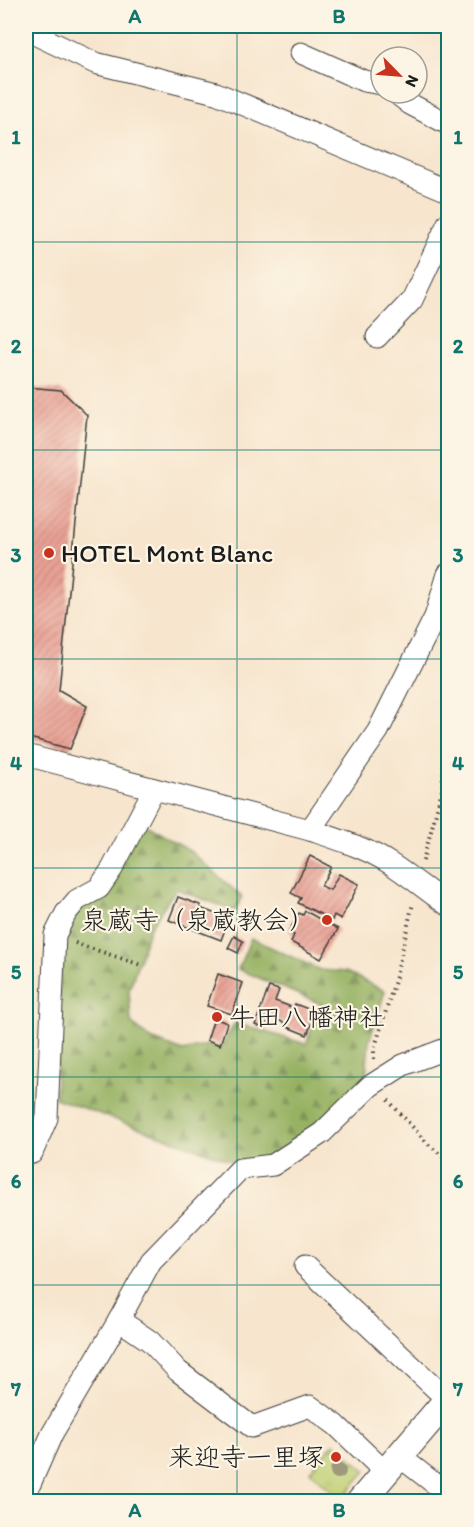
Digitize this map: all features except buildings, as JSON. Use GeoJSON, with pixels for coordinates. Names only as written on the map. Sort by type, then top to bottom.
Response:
{"type":"FeatureCollection","features":[{"type":"Feature","properties":{"kind":"street"},"geometry":{"type":"LineString","coordinates":[[26,30],[95,63],[216,93],[448,191]]}},
{"type":"Feature","properties":{"kind":"street"},"geometry":{"type":"LineString","coordinates":[[301,53],[369,82]]}},
{"type":"Feature","properties":{"kind":"street"},"geometry":{"type":"LineString","coordinates":[[412,105],[448,124]]}},
{"type":"Feature","properties":{"kind":"street"},"geometry":{"type":"LineString","coordinates":[[377,337],[412,300],[448,223]]}},
{"type":"Feature","properties":{"kind":"street"},"geometry":{"type":"LineString","coordinates":[[309,830],[378,731],[435,617],[448,574]]}},
{"type":"Feature","properties":{"kind":"street"},"geometry":{"type":"LineString","coordinates":[[26,755],[309,830],[351,844],[390,863],[448,905]]}},
{"type":"Feature","properties":{"kind":"street"},"geometry":{"type":"LineString","coordinates":[[33,1153],[47,1118],[55,935],[66,914],[77,900],[99,888],[112,869],[154,789]]}},
{"type":"Feature","properties":{"kind":"street"},"geometry":{"type":"LineString","coordinates":[[26,1493],[52,1434],[151,1261],[240,1169],[273,1165],[322,1132],[374,1084],[404,1065],[448,1048]]}},
{"type":"Feature","properties":{"kind":"street"},"geometry":{"type":"LineString","coordinates":[[305,1266],[448,1400],[360,1502]]}},
{"type":"Feature","properties":{"kind":"street"},"geometry":{"type":"LineString","coordinates":[[119,1320],[150,1341],[178,1371],[252,1427],[309,1406],[392,1464],[448,1494]]}},
{"type":"Feature","properties":{"kind":"path"},"geometry":{"type":"LineString","coordinates":[[448,712],[442,790],[417,884],[395,981],[374,1050],[372,1077],[374,1084],[428,1144],[448,1161]]}},
{"type":"Feature","properties":{"kind":"path"},"geometry":{"type":"LineString","coordinates":[[55,935],[141,965]]}},
{"type":"Feature","properties":{"kind":"green space","name":"牛田八幡神社"},"geometry":{"type":"Polygon","coordinates":[[[143,824],[190,851],[242,897],[235,911],[176,889],[150,927],[129,990],[131,1023],[151,1039],[183,1051],[208,1045],[221,1048],[235,1023],[306,1044],[321,1004],[238,969],[251,938],[320,970],[346,972],[385,991],[369,1042],[365,1086],[312,1135],[268,1158],[237,1163],[55,1098],[62,931],[143,824]]]}},
{"type":"Feature","properties":{"kind":"green space","name":"来迎寺一里塚"},"geometry":{"type":"Polygon","coordinates":[[[334,1443],[366,1471],[341,1499],[310,1471],[334,1443]]]}},
{"type":"Feature","properties":{"kind":"place","name":"HOTEL Mont Blanc"},"geometry":{"type":"Point","coordinates":[49,553]}},
{"type":"Feature","properties":{"kind":"place","name":"泉蔵寺（泉蔵教会）"},"geometry":{"type":"Point","coordinates":[327,920]}},
{"type":"Feature","properties":{"kind":"place","name":"牛田八幡神社"},"geometry":{"type":"Point","coordinates":[217,1017]}},
{"type":"Feature","properties":{"kind":"place","name":"来迎寺一里塚"},"geometry":{"type":"Point","coordinates":[336,1457]}}]}
